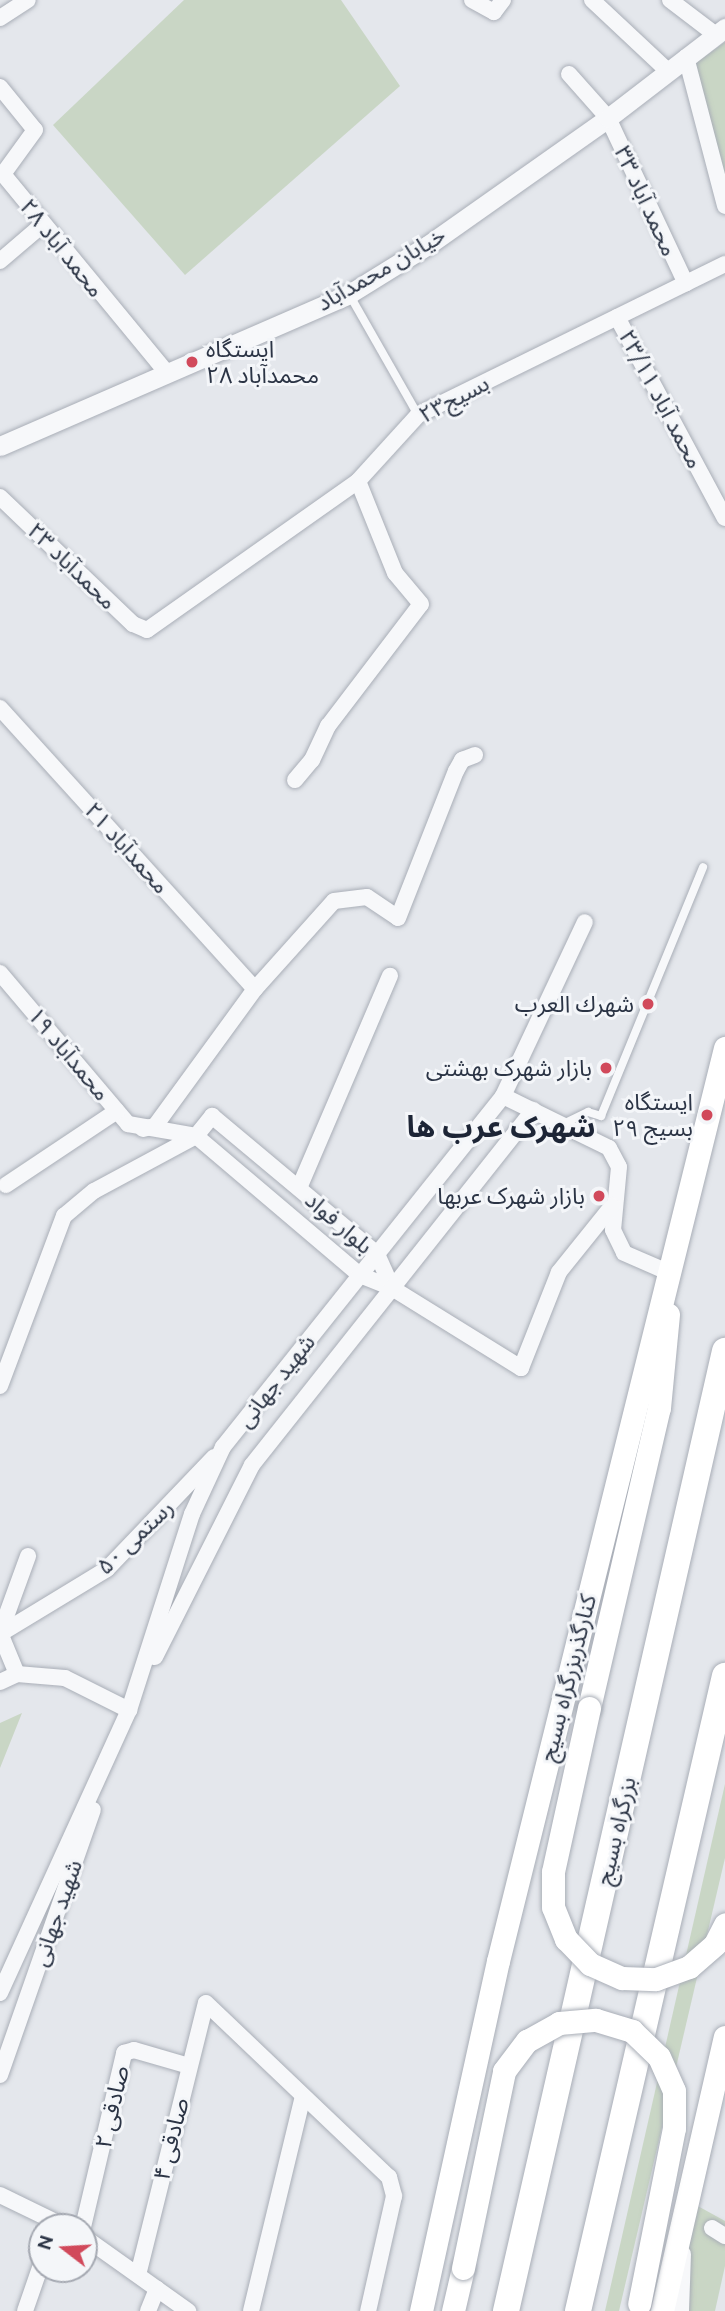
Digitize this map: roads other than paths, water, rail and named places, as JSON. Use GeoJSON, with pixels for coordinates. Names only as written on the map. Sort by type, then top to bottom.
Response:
{"type":"FeatureCollection","features":[{"type":"Feature","properties":{"kind":"highway","name":"بزرگراه بسیج"},"geometry":{"type":"LineString","coordinates":[[506,2311],[725,1351]]}},
{"type":"Feature","properties":{"kind":"highway"},"geometry":{"type":"LineString","coordinates":[[578,2311],[725,1676]]}},
{"type":"Feature","properties":{"kind":"main road","name":"کنارگذربزرگراه بسیج"},"geometry":{"type":"LineString","coordinates":[[421,2311],[498,1962],[725,1048]]}},
{"type":"Feature","properties":{"kind":"main road"},"geometry":{"type":"LineString","coordinates":[[668,1272],[668,1342],[659,1408],[553,1872],[554,1906],[566,1939],[590,1964],[611,1973],[656,1979],[689,1967],[715,1944],[725,1924]]}},
{"type":"Feature","properties":{"kind":"main road"},"geometry":{"type":"LineString","coordinates":[[453,2311],[504,2071],[527,2041],[537,2035],[559,2023],[596,2020],[632,2031],[659,2057],[674,2091],[674,2128],[639,2308]]}},
{"type":"Feature","properties":{"kind":"main road"},"geometry":{"type":"LineString","coordinates":[[662,2311],[725,2037]]}},
{"type":"Feature","properties":{"kind":"street"},"geometry":{"type":"LineString","coordinates":[[0,18],[28,0]]}},
{"type":"Feature","properties":{"kind":"street"},"geometry":{"type":"LineString","coordinates":[[472,0],[494,12],[503,0]]}},
{"type":"Feature","properties":{"kind":"street"},"geometry":{"type":"LineString","coordinates":[[592,0],[668,71]]}},
{"type":"Feature","properties":{"kind":"street"},"geometry":{"type":"LineString","coordinates":[[670,0],[721,31]]}},
{"type":"Feature","properties":{"kind":"street","name":"خیابان محمدآباد"},"geometry":{"type":"LineString","coordinates":[[0,446],[348,294],[428,245],[608,118],[721,31]]}},
{"type":"Feature","properties":{"kind":"street"},"geometry":{"type":"LineString","coordinates":[[686,57],[725,206]]}},
{"type":"Feature","properties":{"kind":"street","name":"محمد آباد ۳۳"},"geometry":{"type":"LineString","coordinates":[[569,74],[608,118],[686,284]]}},
{"type":"Feature","properties":{"kind":"street","name":"محمد آباد ۲۸"},"geometry":{"type":"LineString","coordinates":[[0,87],[35,130],[3,174],[41,226],[167,373]]}},
{"type":"Feature","properties":{"kind":"street"},"geometry":{"type":"LineString","coordinates":[[0,261],[41,226]]}},
{"type":"Feature","properties":{"kind":"street","name":"بسیج۲۳"},"geometry":{"type":"LineString","coordinates":[[146,630],[358,481],[418,415],[725,264]]}},
{"type":"Feature","properties":{"kind":"street","name":"محمد آباد ۲۳/۱۱"},"geometry":{"type":"LineString","coordinates":[[617,317],[725,518]]}},
{"type":"Feature","properties":{"kind":"street"},"geometry":{"type":"LineString","coordinates":[[295,780],[312,760],[328,726],[422,604],[394,573],[358,481]]}},
{"type":"Feature","properties":{"kind":"street","name":"محمدآباد ۲۳"},"geometry":{"type":"LineString","coordinates":[[0,497],[133,624],[146,630]]}},
{"type":"Feature","properties":{"kind":"street","name":"محمدآباد ۲۱"},"geometry":{"type":"LineString","coordinates":[[0,708],[255,989]]}},
{"type":"Feature","properties":{"kind":"street"},"geometry":{"type":"LineString","coordinates":[[143,1129],[155,1126],[255,989],[334,901],[367,897],[398,918],[456,771],[462,760],[475,755]]}},
{"type":"Feature","properties":{"kind":"street","name":"شهید جهانی"},"geometry":{"type":"LineString","coordinates":[[0,2076],[128,1710],[192,1514],[223,1447],[503,1096],[585,922]]}},
{"type":"Feature","properties":{"kind":"street","name":"محمدآباد ۱۹"},"geometry":{"type":"LineString","coordinates":[[0,973],[128,1124],[143,1129]]}},
{"type":"Feature","properties":{"kind":"street"},"geometry":{"type":"LineString","coordinates":[[299,1188],[390,976]]}},
{"type":"Feature","properties":{"kind":"street"},"geometry":{"type":"LineString","coordinates":[[503,1096],[609,1148],[619,1167],[612,1206],[613,1230],[624,1253],[668,1272]]}},
{"type":"Feature","properties":{"kind":"street","name":"شهید جهانی"},"geometry":{"type":"LineString","coordinates":[[0,1993],[128,1710],[252,1465],[533,1110]]}},
{"type":"Feature","properties":{"kind":"street"},"geometry":{"type":"LineString","coordinates":[[2,1185],[117,1111]]}},
{"type":"Feature","properties":{"kind":"street","name":"بلوار فواد"},"geometry":{"type":"LineString","coordinates":[[212,1115],[377,1254],[392,1288],[360,1275],[196,1136],[212,1115]]}},
{"type":"Feature","properties":{"kind":"street"},"geometry":{"type":"LineString","coordinates":[[143,1129],[196,1136]]}},
{"type":"Feature","properties":{"kind":"street"},"geometry":{"type":"LineString","coordinates":[[0,1386],[64,1216],[94,1191],[196,1136]]}},
{"type":"Feature","properties":{"kind":"street"},"geometry":{"type":"LineString","coordinates":[[392,1288],[521,1368],[559,1272],[612,1206]]}},
{"type":"Feature","properties":{"kind":"street","name":"رستمی ۵۰"},"geometry":{"type":"LineString","coordinates":[[0,1634],[107,1569],[223,1447]]}},
{"type":"Feature","properties":{"kind":"street"},"geometry":{"type":"LineString","coordinates":[[17,1674],[0,1634],[28,1556]]}},
{"type":"Feature","properties":{"kind":"street"},"geometry":{"type":"LineString","coordinates":[[0,1682],[17,1674],[65,1678],[128,1710]]}},
{"type":"Feature","properties":{"kind":"street","name":"صادقی ۴"},"geometry":{"type":"LineString","coordinates":[[138,2275],[205,2003],[303,2096]]}},
{"type":"Feature","properties":{"kind":"street","name":"صادقی ۲"},"geometry":{"type":"LineString","coordinates":[[86,2213],[124,2053],[134,2050],[189,2066]]}},
{"type":"Feature","properties":{"kind":"street"},"geometry":{"type":"LineString","coordinates":[[251,2311],[303,2096],[389,2177],[394,2196],[368,2311]]}},
{"type":"Feature","properties":{"kind":"street"},"geometry":{"type":"LineString","coordinates":[[0,2195],[35,2213]]}},
{"type":"Feature","properties":{"kind":"street"},"geometry":{"type":"LineString","coordinates":[[681,2311],[685,2213]]}},
{"type":"Feature","properties":{"kind":"street"},"geometry":{"type":"LineString","coordinates":[[98,2247],[188,2311]]}},
{"type":"Feature","properties":{"kind":"street"},"geometry":{"type":"LineString","coordinates":[[25,2311],[35,2283]]}},
{"type":"Feature","properties":{"kind":"street"},"geometry":{"type":"LineString","coordinates":[[148,2311],[157,2289]]}},
{"type":"Feature","properties":{"kind":"lane"},"geometry":{"type":"LineString","coordinates":[[348,294],[418,415]]}},
{"type":"Feature","properties":{"kind":"lane"},"geometry":{"type":"LineString","coordinates":[[563,1124],[588,1112],[601,1116],[702,867]]}},
{"type":"Feature","properties":{"kind":"place","name":"ایستگاه محمدآباد ۲۸"},"geometry":{"type":"Point","coordinates":[192,362]}},
{"type":"Feature","properties":{"kind":"place","name":"شهرك العرب"},"geometry":{"type":"Point","coordinates":[648,1004]}},
{"type":"Feature","properties":{"kind":"place","name":"بازار شهرک بهشتی"},"geometry":{"type":"Point","coordinates":[606,1068]}},
{"type":"Feature","properties":{"kind":"place","name":"ایستگاه بسیج ۲۹"},"geometry":{"type":"Point","coordinates":[707,1115]}},
{"type":"Feature","properties":{"kind":"place","name":"بازار شهرک عربها"},"geometry":{"type":"Point","coordinates":[599,1196]}},
{"type":"Feature","properties":{"kind":"district","name":"شهرک عرب ها"},"geometry":{"type":"Point","coordinates":[501,1126]}}]}
